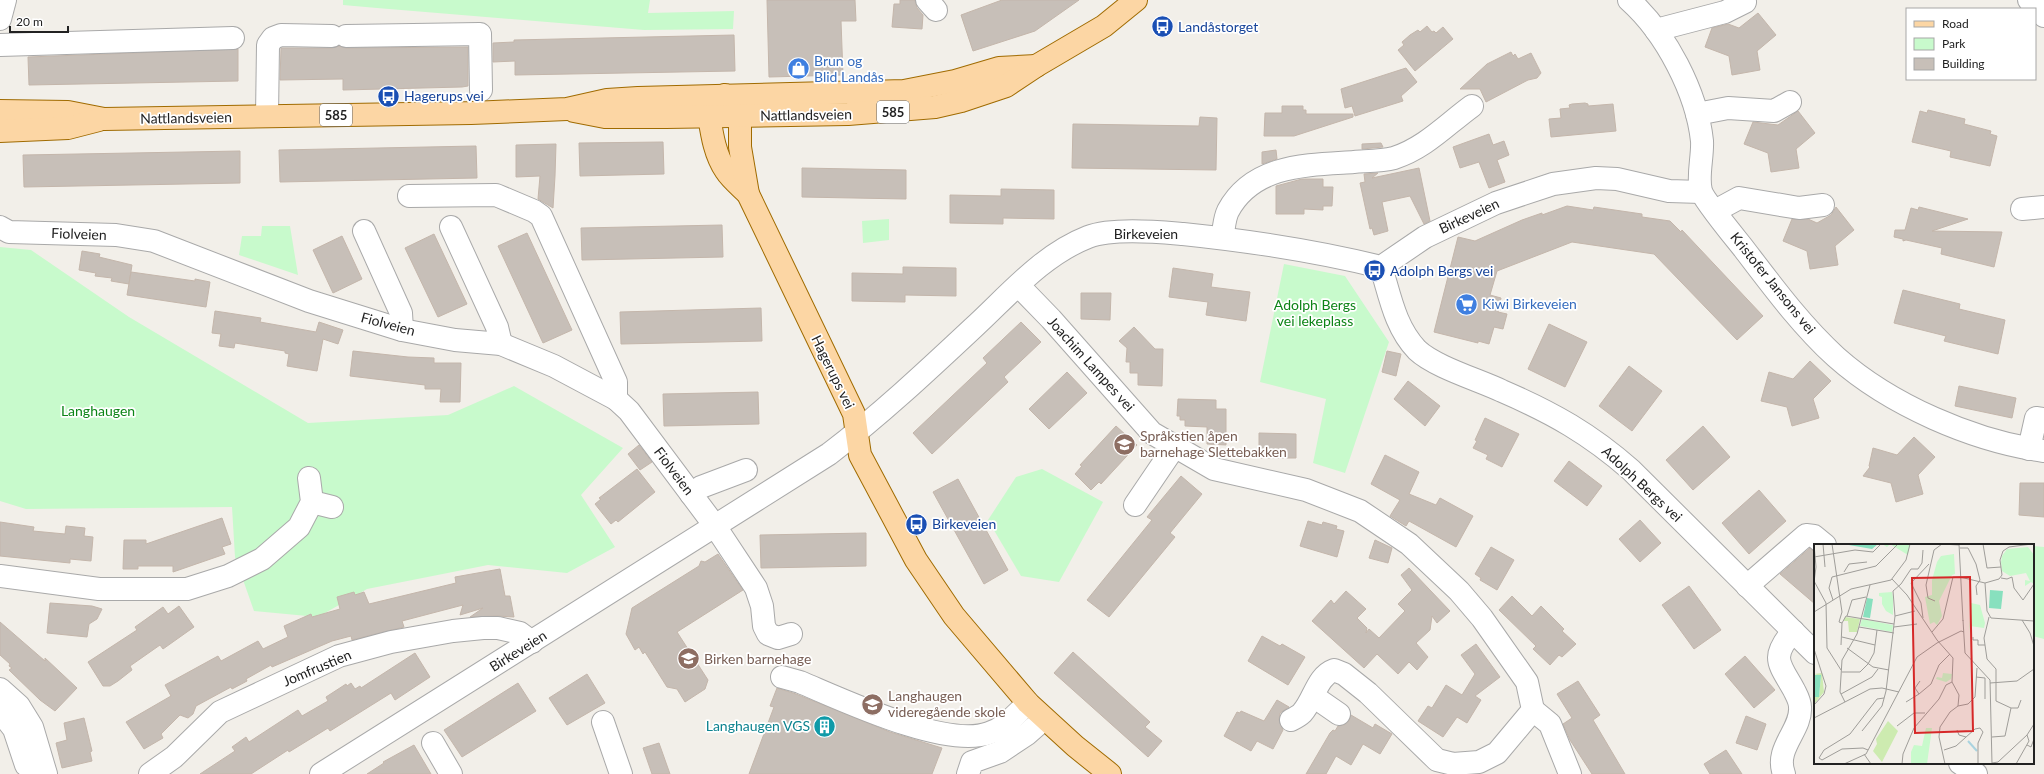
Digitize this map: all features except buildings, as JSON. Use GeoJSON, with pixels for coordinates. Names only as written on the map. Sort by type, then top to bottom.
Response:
{"type":"FeatureCollection","features":[{"type":"Feature","properties":{"kind":"main road","name":"Nattlandsveien"},"geometry":{"type":"LineString","coordinates":[[567,109],[606,117],[740,116],[882,112],[935,107],[961,101],[1006,86],[1036,66],[1104,26],[1136,0]]}},
{"type":"Feature","properties":{"kind":"main road","name":"Nattlandsveien"},"geometry":{"type":"LineString","coordinates":[[0,111],[68,112],[104,119],[567,109],[607,100],[725,95],[904,91],[950,83],[999,68],[1036,66]]}},
{"type":"Feature","properties":{"kind":"main road"},"geometry":{"type":"LineString","coordinates":[[709,116],[725,95],[740,116]]}},
{"type":"Feature","properties":{"kind":"main road","name":"Hagerups vei"},"geometry":{"type":"LineString","coordinates":[[709,116],[713,140],[726,171],[748,194]]}},
{"type":"Feature","properties":{"kind":"main road","name":"Hagerups vei"},"geometry":{"type":"LineString","coordinates":[[740,116],[740,147],[748,194],[854,414],[860,455],[916,560],[954,616],[1028,703],[1044,719],[1110,774]]}},
{"type":"Feature","properties":{"kind":"main road","name":"Nattlandsveien"},"geometry":{"type":"LineString","coordinates":[[0,131],[68,128],[104,119]]}},
{"type":"Feature","properties":{"kind":"street"},"geometry":{"type":"LineString","coordinates":[[0,19],[5,0]]}},
{"type":"Feature","properties":{"kind":"street"},"geometry":{"type":"LineString","coordinates":[[1629,0],[1656,30],[1674,60],[1692,98],[1697,114],[1702,142],[1701,192]]}},
{"type":"Feature","properties":{"kind":"street"},"geometry":{"type":"LineString","coordinates":[[2029,0],[2044,16]]}},
{"type":"Feature","properties":{"kind":"street"},"geometry":{"type":"LineString","coordinates":[[1656,30],[1725,12],[1745,2]]}},
{"type":"Feature","properties":{"kind":"street"},"geometry":{"type":"LineString","coordinates":[[267,116],[268,45],[273,38],[281,35],[339,36],[480,34],[481,90]]}},
{"type":"Feature","properties":{"kind":"street"},"geometry":{"type":"LineString","coordinates":[[0,45],[233,38]]}},
{"type":"Feature","properties":{"kind":"street"},"geometry":{"type":"LineString","coordinates":[[1697,114],[1728,108],[1774,111],[1790,102]]}},
{"type":"Feature","properties":{"kind":"street"},"geometry":{"type":"LineString","coordinates":[[1222,238],[1228,212],[1238,196],[1249,184],[1264,177],[1295,167],[1392,158],[1415,150],[1437,134],[1448,123],[1472,106]]}},
{"type":"Feature","properties":{"kind":"street","name":"Birkeveien"},"geometry":{"type":"LineString","coordinates":[[321,774],[829,454],[890,406],[1043,262],[1089,237],[1123,232],[1149,231],[1222,238],[1330,254],[1381,267],[1425,236],[1496,203],[1553,184],[1596,178],[1617,179],[1669,191],[1701,192]]}},
{"type":"Feature","properties":{"kind":"street","name":"Kristofer Jansons vei"},"geometry":{"type":"LineString","coordinates":[[1701,192],[1782,299],[1837,357],[1863,378],[1892,396],[1950,426],[2004,444],[2036,450]]}},
{"type":"Feature","properties":{"kind":"street"},"geometry":{"type":"LineString","coordinates":[[409,196],[496,195],[534,211],[540,216],[616,382],[616,399]]}},
{"type":"Feature","properties":{"kind":"street"},"geometry":{"type":"LineString","coordinates":[[1715,211],[1739,198],[1799,208],[1824,205]]}},
{"type":"Feature","properties":{"kind":"street"},"geometry":{"type":"LineString","coordinates":[[2022,209],[2044,207]]}},
{"type":"Feature","properties":{"kind":"street","name":"Fiolveien"},"geometry":{"type":"LineString","coordinates":[[0,227],[9,232],[116,235],[154,241],[309,301],[402,330],[455,340],[501,344],[554,366],[616,399],[629,411],[715,526]]}},
{"type":"Feature","properties":{"kind":"street"},"geometry":{"type":"LineString","coordinates":[[451,227],[497,327],[501,344]]}},
{"type":"Feature","properties":{"kind":"street"},"geometry":{"type":"LineString","coordinates":[[364,230],[401,313],[402,330]]}},
{"type":"Feature","properties":{"kind":"street","name":"Adolph Bergs vei"},"geometry":{"type":"LineString","coordinates":[[1381,267],[1398,324],[1418,350],[1440,364],[1550,412],[1605,447],[1631,470],[1814,652]]}},
{"type":"Feature","properties":{"kind":"street","name":"Joachim Lampes vei"},"geometry":{"type":"LineString","coordinates":[[1018,286],[1051,320],[1152,433],[1214,469],[1306,490],[1360,510],[1409,544],[1459,591],[1482,618],[1526,682],[1532,710]]}},
{"type":"Feature","properties":{"kind":"street"},"geometry":{"type":"LineString","coordinates":[[2036,450],[2036,418],[2044,419]]}},
{"type":"Feature","properties":{"kind":"street"},"geometry":{"type":"LineString","coordinates":[[1135,504],[1175,446]]}},
{"type":"Feature","properties":{"kind":"street"},"geometry":{"type":"LineString","coordinates":[[691,494],[701,487],[746,470]]}},
{"type":"Feature","properties":{"kind":"street"},"geometry":{"type":"LineString","coordinates":[[0,576],[99,589],[187,589],[228,576],[262,559],[322,504],[309,478]]}},
{"type":"Feature","properties":{"kind":"street"},"geometry":{"type":"LineString","coordinates":[[715,526],[756,588],[762,606],[764,626],[768,634],[778,638],[791,634]]}},
{"type":"Feature","properties":{"kind":"street"},"geometry":{"type":"LineString","coordinates":[[1747,586],[1806,535],[1814,536],[1824,544]]}},
{"type":"Feature","properties":{"kind":"street","name":"Jomfrustien"},"geometry":{"type":"LineString","coordinates":[[150,774],[174,757],[220,712],[339,656],[391,642],[453,631],[483,628],[498,628],[520,633],[532,642]]}},
{"type":"Feature","properties":{"kind":"street"},"geometry":{"type":"LineString","coordinates":[[1784,774],[1782,762],[1783,753],[1801,708],[1798,698],[1780,664],[1778,654],[1782,644],[1793,632]]}},
{"type":"Feature","properties":{"kind":"street"},"geometry":{"type":"LineString","coordinates":[[1291,720],[1301,713],[1313,696],[1323,676],[1334,670],[1344,674],[1368,693],[1437,760],[1453,764],[1479,762],[1497,753],[1532,710],[1550,724],[1570,774]]}},
{"type":"Feature","properties":{"kind":"street"},"geometry":{"type":"LineString","coordinates":[[782,677],[800,682],[903,723],[939,733],[961,736],[978,736],[996,730],[1028,703]]}},
{"type":"Feature","properties":{"kind":"street"},"geometry":{"type":"LineString","coordinates":[[0,689],[19,706],[32,727],[45,772],[34,770],[26,765],[14,729],[0,711]]}},
{"type":"Feature","properties":{"kind":"street"},"geometry":{"type":"LineString","coordinates":[[1313,696],[1339,714]]}},
{"type":"Feature","properties":{"kind":"street"},"geometry":{"type":"LineString","coordinates":[[968,774],[972,762],[1000,752],[1027,734],[1044,719]]}},
{"type":"Feature","properties":{"kind":"street"},"geometry":{"type":"LineString","coordinates":[[603,722],[621,774]]}},
{"type":"Feature","properties":{"kind":"street"},"geometry":{"type":"LineString","coordinates":[[433,743],[451,774]]}},
{"type":"Feature","properties":{"kind":"street"},"geometry":{"type":"LineString","coordinates":[[1961,764],[1976,774]]}},
{"type":"Feature","properties":{"kind":"green space"},"geometry":{"type":"Polygon","coordinates":[[[343,0],[650,0],[648,13],[734,11],[733,29],[644,30],[343,5],[343,0]]]}},
{"type":"Feature","properties":{"kind":"green space"},"geometry":{"type":"Polygon","coordinates":[[[889,219],[889,240],[863,243],[862,221],[889,219]]]}},
{"type":"Feature","properties":{"kind":"green space"},"geometry":{"type":"Polygon","coordinates":[[[262,226],[290,226],[298,275],[239,255],[242,236],[261,236],[262,226]]]}},
{"type":"Feature","properties":{"kind":"green space","name":"Langhaugen"},"geometry":{"type":"Polygon","coordinates":[[[0,247],[31,250],[129,317],[308,423],[448,415],[514,386],[623,448],[581,495],[615,547],[567,573],[488,565],[367,589],[318,617],[254,611],[235,557],[232,507],[26,509],[0,501],[0,247]]]}},
{"type":"Feature","properties":{"kind":"green space","name":"Adolph Bergs vei lekeplass"},"geometry":{"type":"Polygon","coordinates":[[[1284,264],[1345,276],[1389,342],[1345,473],[1313,463],[1326,399],[1260,382],[1284,264]]]}},
{"type":"Feature","properties":{"kind":"green space"},"geometry":{"type":"Polygon","coordinates":[[[1042,469],[1103,502],[1059,582],[1021,576],[988,520],[1016,477],[1042,469]]]}},
{"type":"Feature","properties":{"kind":"green space"},"geometry":{"type":"Polygon","coordinates":[[[2034,546],[2044,547],[2044,639],[2034,636],[2034,546]]]}},
{"type":"Feature","properties":{"kind":"place","name":"Landåstorget"},"geometry":{"type":"Point","coordinates":[1162,27]}},
{"type":"Feature","properties":{"kind":"place","name":"Brun og Blid Landås"},"geometry":{"type":"Point","coordinates":[798,69]}},
{"type":"Feature","properties":{"kind":"place","name":"Hagerups vei"},"geometry":{"type":"Point","coordinates":[388,96]}},
{"type":"Feature","properties":{"kind":"place","name":"Adolph Bergs vei"},"geometry":{"type":"Point","coordinates":[1374,271]}},
{"type":"Feature","properties":{"kind":"place","name":"Kiwi Birkeveien"},"geometry":{"type":"Point","coordinates":[1467,304]}},
{"type":"Feature","properties":{"kind":"place","name":"Språkstien åpen barnehage Slettebakken"},"geometry":{"type":"Point","coordinates":[1124,444]}},
{"type":"Feature","properties":{"kind":"place","name":"Birkeveien"},"geometry":{"type":"Point","coordinates":[917,524]}},
{"type":"Feature","properties":{"kind":"place","name":"Birken barnehage"},"geometry":{"type":"Point","coordinates":[689,659]}},
{"type":"Feature","properties":{"kind":"place","name":"Langhaugen videregående skole"},"geometry":{"type":"Point","coordinates":[872,704]}},
{"type":"Feature","properties":{"kind":"place","name":"Langhaugen VGS"},"geometry":{"type":"Point","coordinates":[825,726]}}]}
